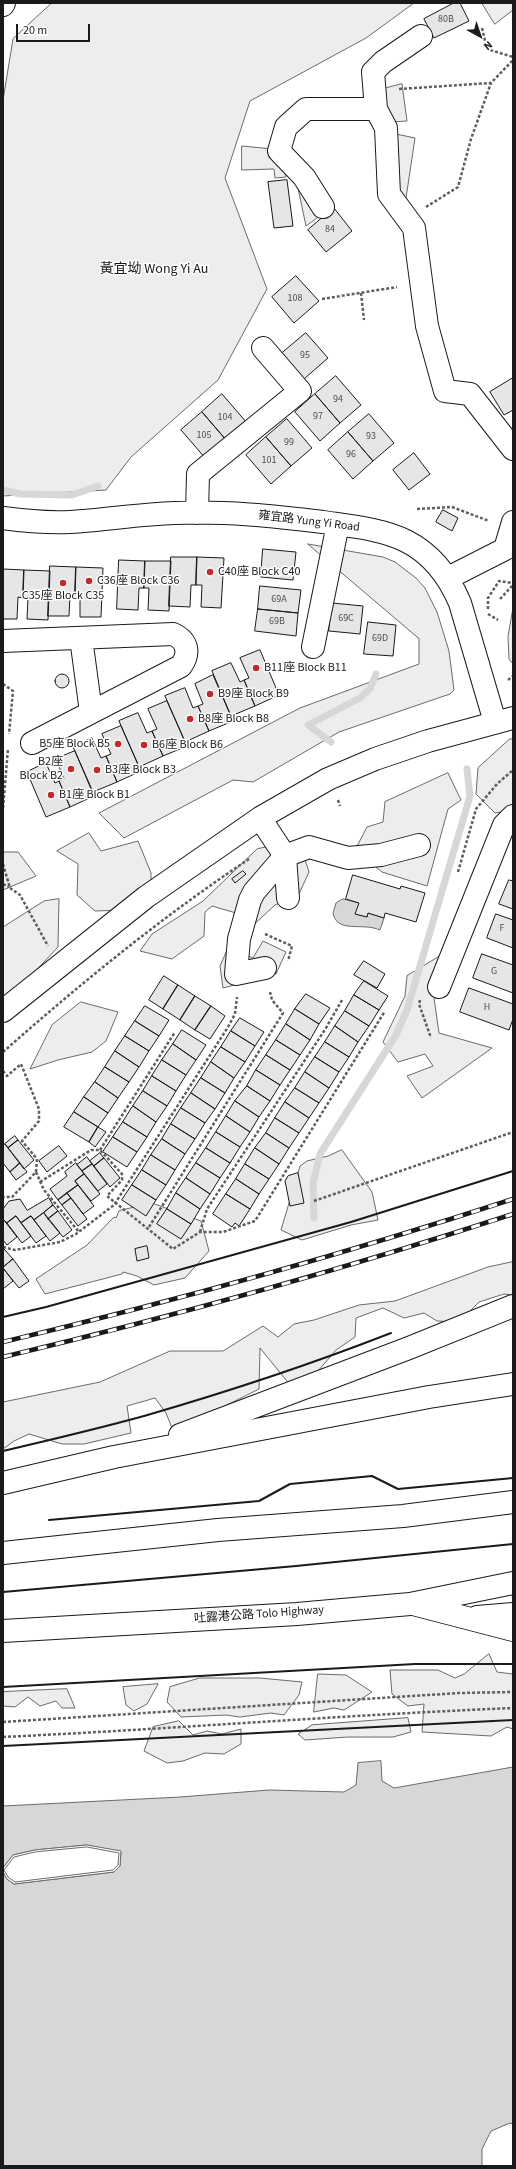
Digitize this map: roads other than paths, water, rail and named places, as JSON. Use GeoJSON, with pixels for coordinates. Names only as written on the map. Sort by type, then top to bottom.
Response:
{"type":"FeatureCollection","features":[{"type":"Feature","properties":{"kind":"main road"},"geometry":{"type":"LineString","coordinates":[[421,36],[383,62],[373,72],[375,100],[386,128],[390,194],[414,228],[428,326],[445,391],[470,394],[513,449]]}},
{"type":"Feature","properties":{"kind":"main road"},"geometry":{"type":"LineString","coordinates":[[323,207],[304,178],[279,152],[286,127],[306,109],[375,100]]}},
{"type":"Feature","properties":{"kind":"main road"},"geometry":{"type":"LineString","coordinates":[[197,513],[198,474],[300,391],[263,348]]}},
{"type":"Feature","properties":{"kind":"main road","name":"雍宜路 Yung Yi Road"},"geometry":{"type":"LineString","coordinates":[[3,518],[32,521],[69,522],[123,516],[197,513],[284,517],[338,524],[390,534],[406,541],[434,560],[448,578],[460,603],[504,720]]}},
{"type":"Feature","properties":{"kind":"main road"},"geometry":{"type":"LineString","coordinates":[[313,647],[338,524]]}},
{"type":"Feature","properties":{"kind":"main road"},"geometry":{"type":"LineString","coordinates":[[448,578],[510,539]]}},
{"type":"Feature","properties":{"kind":"main road"},"geometry":{"type":"LineString","coordinates":[[3,641],[173,634],[183,640],[187,652],[185,660],[180,666],[32,743]]}},
{"type":"Feature","properties":{"kind":"main road"},"geometry":{"type":"LineString","coordinates":[[81,638],[91,712]]}},
{"type":"Feature","properties":{"kind":"main road"},"geometry":{"type":"LineString","coordinates":[[3,1011],[146,897],[260,818],[328,779],[375,759],[504,720]]}},
{"type":"Feature","properties":{"kind":"main road"},"geometry":{"type":"LineString","coordinates":[[439,987],[504,825],[513,816]]}},
{"type":"Feature","properties":{"kind":"main road"},"geometry":{"type":"LineString","coordinates":[[260,818],[285,856],[288,898]]}},
{"type":"Feature","properties":{"kind":"main road"},"geometry":{"type":"LineString","coordinates":[[265,968],[236,974],[239,939],[254,892],[285,856],[309,847],[348,858],[381,855],[419,845]]}},
{"type":"Feature","properties":{"kind":"main road"},"geometry":{"type":"LineString","coordinates":[[114,1457],[179,1435],[409,1348],[513,1306]]}},
{"type":"Feature","properties":{"kind":"main road"},"geometry":{"type":"LineString","coordinates":[[3,1483],[114,1457],[429,1397],[513,1384]]}},
{"type":"Feature","properties":{"kind":"main road"},"geometry":{"type":"LineString","coordinates":[[3,1553],[218,1530],[403,1516],[513,1502]]}},
{"type":"Feature","properties":{"kind":"main road","name":"吐露港公路 Tolo Highway"},"geometry":{"type":"LineString","coordinates":[[3,1631],[297,1614],[410,1604],[513,1583]]}},
{"type":"Feature","properties":{"kind":"main road"},"geometry":{"type":"LineString","coordinates":[[410,1604],[460,1618],[513,1630]]}},
{"type":"Feature","properties":{"kind":"main road"},"geometry":{"type":"LineString","coordinates":[[460,1618],[513,1614]]}},
{"type":"Feature","properties":{"kind":"waterway"},"geometry":{"type":"LineString","coordinates":[[3,490],[20,494],[72,495],[98,486]]}},
{"type":"Feature","properties":{"kind":"waterway"},"geometry":{"type":"LineString","coordinates":[[331,742],[308,725],[360,698],[370,689],[376,674]]}},
{"type":"Feature","properties":{"kind":"waterway"},"geometry":{"type":"LineString","coordinates":[[314,1218],[313,1183],[320,1154],[396,1035],[407,1010],[470,796],[467,769]]}},
{"type":"Feature","properties":{"kind":"railway"},"geometry":{"type":"LineString","coordinates":[[3,1342],[260,1276],[387,1239],[513,1199]]}},
{"type":"Feature","properties":{"kind":"railway"},"geometry":{"type":"LineString","coordinates":[[3,1357],[260,1291],[387,1254],[513,1214]]}},
{"type":"Feature","properties":{"kind":"place","name":"C40座 Block C40"},"geometry":{"type":"Point","coordinates":[210,572]}},
{"type":"Feature","properties":{"kind":"place","name":"C36座 Block C36"},"geometry":{"type":"Point","coordinates":[89,581]}},
{"type":"Feature","properties":{"kind":"place","name":"C35座 Block C35"},"geometry":{"type":"Point","coordinates":[63,583]}},
{"type":"Feature","properties":{"kind":"place","name":"B11座 Block B11"},"geometry":{"type":"Point","coordinates":[256,668]}},
{"type":"Feature","properties":{"kind":"place","name":"B9座 Block B9"},"geometry":{"type":"Point","coordinates":[210,694]}},
{"type":"Feature","properties":{"kind":"place","name":"B8座 Block B8"},"geometry":{"type":"Point","coordinates":[190,719]}},
{"type":"Feature","properties":{"kind":"place","name":"B5座 Block B5"},"geometry":{"type":"Point","coordinates":[118,744]}},
{"type":"Feature","properties":{"kind":"place","name":"B6座 Block B6"},"geometry":{"type":"Point","coordinates":[144,745]}},
{"type":"Feature","properties":{"kind":"place","name":"B2座 Block B2"},"geometry":{"type":"Point","coordinates":[71,769]}},
{"type":"Feature","properties":{"kind":"place","name":"B3座 Block B3"},"geometry":{"type":"Point","coordinates":[97,770]}},
{"type":"Feature","properties":{"kind":"place","name":"B1座 Block B1"},"geometry":{"type":"Point","coordinates":[51,795]}},
{"type":"Feature","properties":{"kind":"district","name":"黃宜坳 Wong Yi Au"},"geometry":{"type":"Point","coordinates":[154,270]}}]}
